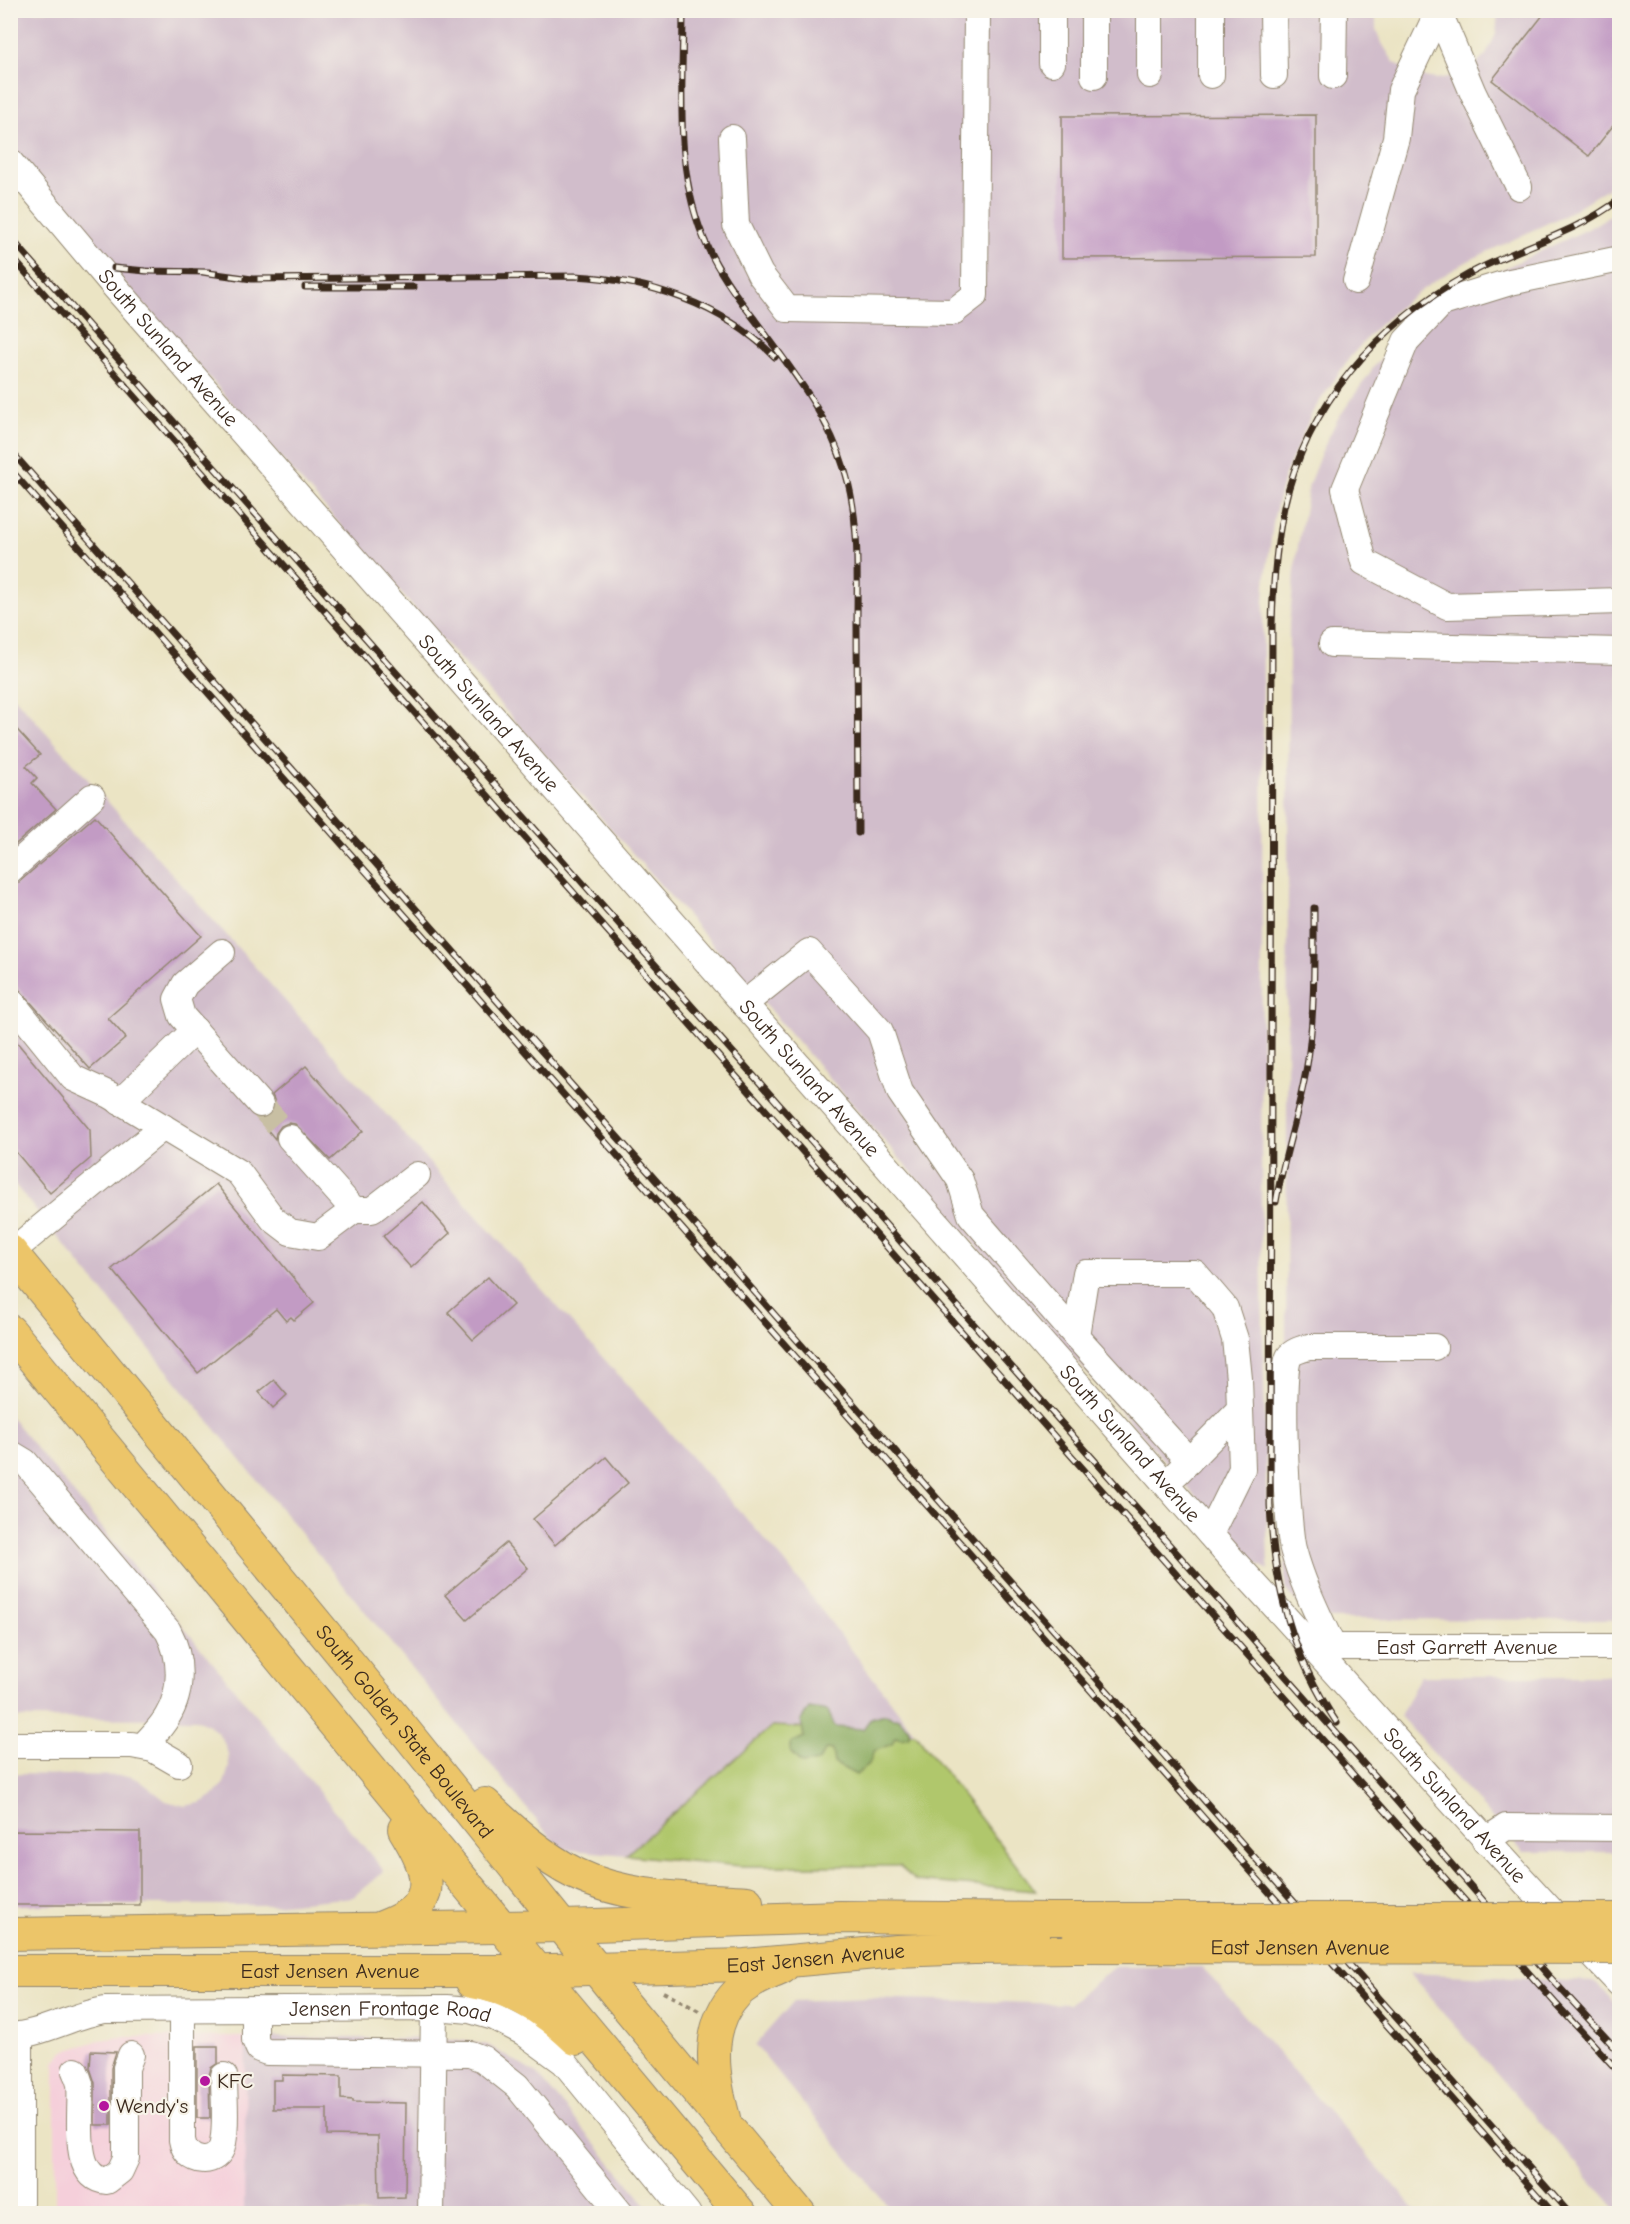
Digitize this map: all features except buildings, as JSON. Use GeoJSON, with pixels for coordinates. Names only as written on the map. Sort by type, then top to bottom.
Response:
{"type":"FeatureCollection","features":[{"type":"Feature","properties":{"kind":"main road","name":"South Golden State Boulevard"},"geometry":{"type":"LineString","coordinates":[[11,1252],[401,1726],[597,1970],[800,2214]]}},
{"type":"Feature","properties":{"kind":"main road"},"geometry":{"type":"LineString","coordinates":[[10,1331],[741,2214]]}},
{"type":"Feature","properties":{"kind":"main road"},"geometry":{"type":"LineString","coordinates":[[401,1726],[515,1832],[559,1864],[596,1882],[620,1889],[657,1895],[954,1917]]}},
{"type":"Feature","properties":{"kind":"main road"},"geometry":{"type":"LineString","coordinates":[[357,1750],[424,1866],[424,1889],[420,1902],[413,1911],[382,1928]]}},
{"type":"Feature","properties":{"kind":"main road","name":"East Jensen Avenue"},"geometry":{"type":"LineString","coordinates":[[10,1934],[281,1928],[563,1926],[753,1919],[954,1917],[1620,1919]]}},
{"type":"Feature","properties":{"kind":"main road"},"geometry":{"type":"LineString","coordinates":[[10,1951],[207,1951],[281,1928]]}},
{"type":"Feature","properties":{"kind":"main road","name":"East Jensen Avenue"},"geometry":{"type":"LineString","coordinates":[[10,1971],[597,1970],[745,1965],[845,1955],[974,1948],[1620,1948]]}},
{"type":"Feature","properties":{"kind":"main road"},"geometry":{"type":"LineString","coordinates":[[725,2122],[716,2091],[713,2048],[717,2028],[725,2009],[737,1993],[753,1981],[796,1961]]}},
{"type":"Feature","properties":{"kind":"main road"},"geometry":{"type":"LineString","coordinates":[[382,1971],[482,1983],[508,1991],[525,2000],[554,2018],[688,2148]]}},
{"type":"Feature","properties":{"kind":"street"},"geometry":{"type":"LineString","coordinates":[[732,138],[736,225],[760,274],[787,309],[953,312],[975,294],[977,10]]}},
{"type":"Feature","properties":{"kind":"street"},"geometry":{"type":"LineString","coordinates":[[1052,10],[1052,63]]}},
{"type":"Feature","properties":{"kind":"street"},"geometry":{"type":"LineString","coordinates":[[1094,10],[1094,76]]}},
{"type":"Feature","properties":{"kind":"street"},"geometry":{"type":"LineString","coordinates":[[1150,10],[1150,75]]}},
{"type":"Feature","properties":{"kind":"street"},"geometry":{"type":"LineString","coordinates":[[1211,10],[1211,75]]}},
{"type":"Feature","properties":{"kind":"street"},"geometry":{"type":"LineString","coordinates":[[1273,10],[1274,75]]}},
{"type":"Feature","properties":{"kind":"street"},"geometry":{"type":"LineString","coordinates":[[1333,76],[1334,10]]}},
{"type":"Feature","properties":{"kind":"street"},"geometry":{"type":"LineString","coordinates":[[1441,11],[1473,93],[1519,187]]}},
{"type":"Feature","properties":{"kind":"street"},"geometry":{"type":"LineString","coordinates":[[1356,281],[1396,138],[1401,90],[1441,11]]}},
{"type":"Feature","properties":{"kind":"street","name":"South Sunland Avenue"},"geometry":{"type":"LineString","coordinates":[[10,162],[114,286],[1166,1485],[1210,1534],[1323,1647],[1485,1841],[1620,1984]]}},
{"type":"Feature","properties":{"kind":"street"},"geometry":{"type":"LineString","coordinates":[[1620,259],[1510,282],[1442,303],[1406,341],[1345,489],[1364,562],[1447,606],[1620,601]]}},
{"type":"Feature","properties":{"kind":"street"},"geometry":{"type":"LineString","coordinates":[[1332,644],[1620,651]]}},
{"type":"Feature","properties":{"kind":"street"},"geometry":{"type":"LineString","coordinates":[[10,870],[92,797]]}},
{"type":"Feature","properties":{"kind":"street"},"geometry":{"type":"LineString","coordinates":[[222,952],[185,984],[177,999],[182,1016],[260,1104]]}},
{"type":"Feature","properties":{"kind":"street"},"geometry":{"type":"LineString","coordinates":[[744,1004],[809,952],[880,1031],[900,1092],[960,1180],[971,1215],[1189,1461]]}},
{"type":"Feature","properties":{"kind":"street"},"geometry":{"type":"LineString","coordinates":[[10,1000],[73,1078],[120,1102],[238,1173],[273,1220],[290,1232],[318,1237],[354,1210],[372,1210],[417,1175]]}},
{"type":"Feature","properties":{"kind":"street"},"geometry":{"type":"LineString","coordinates":[[120,1102],[195,1030]]}},
{"type":"Feature","properties":{"kind":"street"},"geometry":{"type":"LineString","coordinates":[[11,1252],[163,1127]]}},
{"type":"Feature","properties":{"kind":"street"},"geometry":{"type":"LineString","coordinates":[[290,1138],[354,1210]]}},
{"type":"Feature","properties":{"kind":"street"},"geometry":{"type":"LineString","coordinates":[[1076,1336],[1086,1273],[1195,1273],[1225,1308],[1235,1339],[1242,1469],[1210,1534]]}},
{"type":"Feature","properties":{"kind":"street"},"geometry":{"type":"LineString","coordinates":[[1323,1647],[1290,1536],[1284,1388],[1289,1356],[1297,1350],[1309,1347],[1434,1347]]}},
{"type":"Feature","properties":{"kind":"street"},"geometry":{"type":"LineString","coordinates":[[1166,1485],[1240,1409]]}},
{"type":"Feature","properties":{"kind":"street"},"geometry":{"type":"LineString","coordinates":[[10,1453],[25,1462],[168,1631],[174,1642],[178,1655],[179,1673],[173,1704],[163,1723],[143,1746]]}},
{"type":"Feature","properties":{"kind":"street","name":"East Garrett Avenue"},"geometry":{"type":"LineString","coordinates":[[1323,1647],[1620,1647]]}},
{"type":"Feature","properties":{"kind":"street"},"geometry":{"type":"LineString","coordinates":[[10,1745],[143,1746],[167,1755],[179,1764]]}},
{"type":"Feature","properties":{"kind":"street"},"geometry":{"type":"LineString","coordinates":[[1485,1841],[1506,1827],[1620,1828]]}},
{"type":"Feature","properties":{"kind":"street"},"geometry":{"type":"LineString","coordinates":[[431,2214],[434,2008]]}},
{"type":"Feature","properties":{"kind":"street","name":"Jensen Frontage Road"},"geometry":{"type":"LineString","coordinates":[[16,2036],[97,2011],[434,2008],[470,2010],[494,2017],[523,2032],[564,2062],[688,2214]]}},
{"type":"Feature","properties":{"kind":"street"},"geometry":{"type":"LineString","coordinates":[[182,2010],[182,2140],[187,2154],[192,2158],[205,2160],[212,2158],[221,2150],[224,2139],[224,2076]]}},
{"type":"Feature","properties":{"kind":"street"},"geometry":{"type":"LineString","coordinates":[[255,2010],[255,2040],[259,2049],[267,2052],[470,2054],[483,2059],[517,2086],[621,2214]]}},
{"type":"Feature","properties":{"kind":"street"},"geometry":{"type":"LineString","coordinates":[[16,2036],[20,2214]]}},
{"type":"Feature","properties":{"kind":"street"},"geometry":{"type":"LineString","coordinates":[[75,2071],[80,2082],[80,2148],[88,2171],[99,2180],[107,2181],[120,2171],[126,2158],[126,2068],[131,2055]]}},
{"type":"Feature","properties":{"kind":"path"},"geometry":{"type":"LineString","coordinates":[[659,1990],[708,2015]]}},
{"type":"Feature","properties":{"kind":"shaded area"},"geometry":{"type":"Polygon","coordinates":[[[1376,10],[1376,29],[1393,61],[1413,75],[1436,79],[1459,75],[1469,70],[1486,55],[1496,34],[1498,11],[1619,11],[1619,181],[1565,215],[1468,261],[1405,302],[1376,328],[1350,357],[1313,411],[1284,477],[1274,517],[1265,583],[1263,623],[1261,1240],[1268,1570],[1250,1559],[643,865],[11,155],[10,11],[1376,10]]]}},
{"type":"Feature","properties":{"kind":"shaded area"},"geometry":{"type":"Polygon","coordinates":[[[1619,210],[1619,1620],[1313,1619],[1285,1589],[1289,623],[1298,546],[1309,484],[1337,420],[1376,364],[1397,341],[1458,293],[1490,275],[1588,229],[1619,210]]]}},
{"type":"Feature","properties":{"kind":"shaded area"},"geometry":{"type":"Polygon","coordinates":[[[10,692],[784,1561],[915,1733],[772,1726],[626,1855],[560,1849],[11,1180],[10,692]]]}},
{"type":"Feature","properties":{"kind":"shaded area"},"geometry":{"type":"Polygon","coordinates":[[[10,1416],[384,1871],[353,1897],[272,1905],[11,1905],[11,1774],[130,1776],[139,1780],[166,1801],[185,1806],[200,1803],[214,1795],[224,1783],[229,1767],[224,1742],[217,1732],[196,1719],[11,1718],[10,1416]]]}},
{"type":"Feature","properties":{"kind":"shaded area"},"geometry":{"type":"Polygon","coordinates":[[[1420,1676],[1619,1676],[1619,1852],[1523,1852],[1400,1716],[1420,1676]]]}},
{"type":"Feature","properties":{"kind":"shaded area"},"geometry":{"type":"Polygon","coordinates":[[[1114,1967],[1202,1967],[1418,2213],[893,2213],[755,2045],[794,2001],[868,1998],[1069,2004],[1114,1967]]]}},
{"type":"Feature","properties":{"kind":"shaded area"},"geometry":{"type":"Polygon","coordinates":[[[1409,1973],[1594,1982],[1619,2005],[1619,2213],[1409,1973]]]}},
{"type":"Feature","properties":{"kind":"shaded area"},"geometry":{"type":"Polygon","coordinates":[[[121,2037],[246,2037],[246,2213],[55,2213],[55,2063],[62,2052],[100,2040],[121,2037]]]}},
{"type":"Feature","properties":{"kind":"shaded area"},"geometry":{"type":"Polygon","coordinates":[[[246,2037],[453,2039],[488,2045],[538,2075],[653,2213],[244,2214],[246,2037]]]}},
{"type":"Feature","properties":{"kind":"green space"},"geometry":{"type":"Polygon","coordinates":[[[809,1708],[828,1711],[835,1727],[863,1729],[871,1718],[885,1714],[892,1718],[899,1718],[909,1729],[909,1737],[901,1739],[895,1737],[892,1744],[874,1751],[869,1764],[856,1775],[834,1763],[832,1750],[826,1749],[818,1762],[802,1764],[791,1753],[791,1743],[804,1737],[801,1721],[809,1708]]]}},
{"type":"Feature","properties":{"kind":"green space"},"geometry":{"type":"Polygon","coordinates":[[[772,1726],[915,1733],[1036,1891],[915,1881],[900,1866],[741,1866],[626,1855],[772,1726]]]}},
{"type":"Feature","properties":{"kind":"tunnel"},"geometry":{"type":"LineString","coordinates":[[260,1104],[290,1138]]}},
{"type":"Feature","properties":{"kind":"railway"},"geometry":{"type":"LineString","coordinates":[[683,10],[682,131],[689,191],[697,220],[708,248],[723,276],[794,373],[818,410],[838,450],[850,490],[857,566],[858,833]]}},
{"type":"Feature","properties":{"kind":"railway"},"geometry":{"type":"LineString","coordinates":[[1337,1723],[1308,1671],[1288,1618],[1276,1564],[1270,1505],[1272,625],[1275,565],[1281,521],[1295,469],[1310,434],[1329,401],[1351,371],[1377,343],[1405,317],[1436,294],[1469,274],[1584,222],[1620,199]]}},
{"type":"Feature","properties":{"kind":"railway"},"geometry":{"type":"LineString","coordinates":[[10,237],[1393,1797],[1548,1975],[1620,2053]]}},
{"type":"Feature","properties":{"kind":"railway"},"geometry":{"type":"LineString","coordinates":[[10,255],[1557,2005],[1620,2073]]}},
{"type":"Feature","properties":{"kind":"railway"},"geometry":{"type":"LineString","coordinates":[[114,268],[209,272]]}},
{"type":"Feature","properties":{"kind":"railway"},"geometry":{"type":"LineString","coordinates":[[202,272],[252,279],[575,276],[602,278],[656,289],[708,309],[754,338],[775,357]]}},
{"type":"Feature","properties":{"kind":"railway"},"geometry":{"type":"LineString","coordinates":[[305,287],[414,287]]}},
{"type":"Feature","properties":{"kind":"railway"},"geometry":{"type":"LineString","coordinates":[[10,450],[1570,2214]]}},
{"type":"Feature","properties":{"kind":"railway"},"geometry":{"type":"LineString","coordinates":[[10,469],[1554,2214]]}},
{"type":"Feature","properties":{"kind":"railway"},"geometry":{"type":"LineString","coordinates":[[1276,1202],[1308,1059],[1313,1002],[1314,908]]}},
{"type":"Feature","properties":{"kind":"place","name":"KFC"},"geometry":{"type":"Point","coordinates":[205,2081]}},
{"type":"Feature","properties":{"kind":"place","name":"Wendy's"},"geometry":{"type":"Point","coordinates":[104,2106]}}]}
